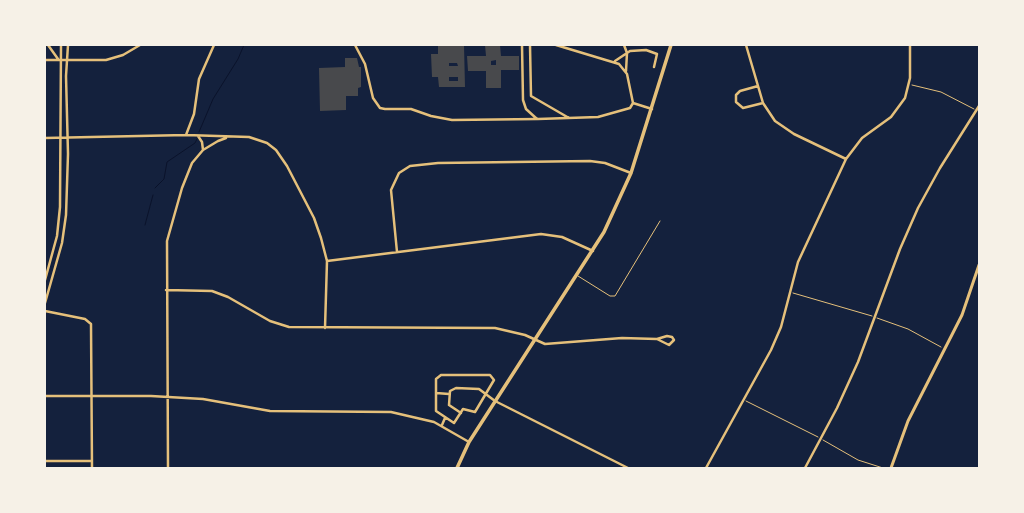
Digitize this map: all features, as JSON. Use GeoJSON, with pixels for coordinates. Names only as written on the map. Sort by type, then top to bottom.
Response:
{"type":"FeatureCollection","features":[{"type":"Feature","properties":{"kind":"main road"},"geometry":{"type":"LineString","coordinates":[[457,468],[469,442],[578,276],[611,219],[631,173],[671,45]]}},
{"type":"Feature","properties":{"kind":"street"},"geometry":{"type":"LineString","coordinates":[[48,45],[59,59]]}},
{"type":"Feature","properties":{"kind":"street"},"geometry":{"type":"LineString","coordinates":[[45,280],[56,240],[60,207],[59,59],[61,45]]}},
{"type":"Feature","properties":{"kind":"street"},"geometry":{"type":"LineString","coordinates":[[45,303],[62,242],[67,201],[68,45]]}},
{"type":"Feature","properties":{"kind":"street"},"geometry":{"type":"LineString","coordinates":[[45,60],[114,58],[128,53],[140,45]]}},
{"type":"Feature","properties":{"kind":"street"},"geometry":{"type":"LineString","coordinates":[[186,135],[194,114],[199,79],[214,45]]}},
{"type":"Feature","properties":{"kind":"street"},"geometry":{"type":"LineString","coordinates":[[355,45],[365,64],[373,98],[380,108],[411,109],[431,116],[452,120],[594,118],[610,115],[630,108],[633,103],[626,72],[626,53],[624,45]]}},
{"type":"Feature","properties":{"kind":"street"},"geometry":{"type":"LineString","coordinates":[[522,45],[523,100],[526,109],[538,119]]}},
{"type":"Feature","properties":{"kind":"street"},"geometry":{"type":"LineString","coordinates":[[530,45],[531,96],[569,118]]}},
{"type":"Feature","properties":{"kind":"street"},"geometry":{"type":"LineString","coordinates":[[556,45],[585,55],[614,61],[626,72]]}},
{"type":"Feature","properties":{"kind":"street"},"geometry":{"type":"LineString","coordinates":[[746,45],[763,103],[775,121],[786,129],[846,159]]}},
{"type":"Feature","properties":{"kind":"street"},"geometry":{"type":"LineString","coordinates":[[706,468],[777,337],[789,292],[803,251],[846,159],[862,138],[887,120],[897,110],[905,98],[909,85],[910,45]]}},
{"type":"Feature","properties":{"kind":"street"},"geometry":{"type":"LineString","coordinates":[[614,61],[635,49],[654,52],[657,57],[654,67]]}},
{"type":"Feature","properties":{"kind":"street"},"geometry":{"type":"LineString","coordinates":[[758,86],[740,91],[736,95],[736,102],[743,108],[763,103]]}},
{"type":"Feature","properties":{"kind":"street"},"geometry":{"type":"LineString","coordinates":[[633,103],[652,109]]}},
{"type":"Feature","properties":{"kind":"street"},"geometry":{"type":"LineString","coordinates":[[805,468],[821,439],[858,362],[900,249],[918,208],[940,168],[979,106]]}},
{"type":"Feature","properties":{"kind":"street"},"geometry":{"type":"LineString","coordinates":[[45,138],[186,135],[259,140],[271,146],[280,155],[314,218],[327,261],[326,328]]}},
{"type":"Feature","properties":{"kind":"street"},"geometry":{"type":"LineString","coordinates":[[197,136],[202,142],[203,150]]}},
{"type":"Feature","properties":{"kind":"street"},"geometry":{"type":"LineString","coordinates":[[168,468],[166,244],[191,166],[203,150],[218,141],[231,137]]}},
{"type":"Feature","properties":{"kind":"street"},"geometry":{"type":"LineString","coordinates":[[397,252],[391,190],[399,173],[410,166],[433,164],[590,161],[605,163],[631,173]]}},
{"type":"Feature","properties":{"kind":"street"},"geometry":{"type":"LineString","coordinates":[[327,261],[541,234],[562,237],[593,251]]}},
{"type":"Feature","properties":{"kind":"street"},"geometry":{"type":"LineString","coordinates":[[56,240],[62,242]]}},
{"type":"Feature","properties":{"kind":"street"},"geometry":{"type":"LineString","coordinates":[[891,468],[908,421],[962,315],[979,265]]}},
{"type":"Feature","properties":{"kind":"street"},"geometry":{"type":"LineString","coordinates":[[166,290],[212,291],[228,297],[274,323],[289,327],[495,328],[508,330],[536,339],[545,344],[622,338],[657,339],[669,336],[674,340],[669,344],[657,339]]}},
{"type":"Feature","properties":{"kind":"street"},"geometry":{"type":"LineString","coordinates":[[45,310],[84,319],[91,324],[92,468]]}},
{"type":"Feature","properties":{"kind":"street"},"geometry":{"type":"LineString","coordinates":[[440,375],[490,375],[494,380],[487,395],[475,412],[463,409],[454,423],[436,411],[436,379],[440,375]]}},
{"type":"Feature","properties":{"kind":"street"},"geometry":{"type":"LineString","coordinates":[[461,413],[449,405],[449,394],[454,388],[479,389],[495,402],[628,468]]}},
{"type":"Feature","properties":{"kind":"street"},"geometry":{"type":"LineString","coordinates":[[436,393],[449,394]]}},
{"type":"Feature","properties":{"kind":"street"},"geometry":{"type":"LineString","coordinates":[[45,396],[92,395],[203,399],[270,411],[391,412],[424,418],[442,425],[469,442]]}},
{"type":"Feature","properties":{"kind":"street"},"geometry":{"type":"LineString","coordinates":[[442,425],[445,418]]}},
{"type":"Feature","properties":{"kind":"street"},"geometry":{"type":"LineString","coordinates":[[45,461],[92,461]]}},
{"type":"Feature","properties":{"kind":"lane"},"geometry":{"type":"LineString","coordinates":[[578,276],[610,296],[615,296],[660,221]]}},
{"type":"Feature","properties":{"kind":"path"},"geometry":{"type":"LineString","coordinates":[[909,85],[941,92],[976,110]]}},
{"type":"Feature","properties":{"kind":"path"},"geometry":{"type":"LineString","coordinates":[[789,292],[876,317],[908,328],[945,349]]}},
{"type":"Feature","properties":{"kind":"path"},"geometry":{"type":"LineString","coordinates":[[744,400],[821,439],[858,460],[883,468]]}},
{"type":"Feature","properties":{"kind":"building"},"geometry":{"type":"Polygon","coordinates":[[[438,45],[464,45],[465,87],[439,87],[438,77],[432,77],[431,54],[438,54],[438,45]],[[449,63],[449,66],[458,66],[457,63],[449,63]],[[449,77],[449,81],[458,81],[458,77],[449,77]]]}},
{"type":"Feature","properties":{"kind":"building"},"geometry":{"type":"Polygon","coordinates":[[[485,45],[500,45],[501,56],[519,56],[519,70],[501,70],[501,88],[486,88],[486,71],[468,71],[467,56],[486,56],[485,45]],[[496,60],[491,61],[491,65],[496,65],[496,60]]]}},
{"type":"Feature","properties":{"kind":"building"},"geometry":{"type":"Polygon","coordinates":[[[345,58],[357,58],[359,67],[361,67],[361,87],[358,88],[358,96],[346,96],[346,110],[320,111],[319,68],[345,67],[345,58]]]}},
{"type":"Feature","properties":{"kind":"waterway"},"geometry":{"type":"LineString","coordinates":[[199,132],[213,99],[238,59],[244,45]]}},
{"type":"Feature","properties":{"kind":"waterway"},"geometry":{"type":"LineString","coordinates":[[155,188],[164,179],[167,162],[195,143],[197,139]]}},
{"type":"Feature","properties":{"kind":"waterway"},"geometry":{"type":"LineString","coordinates":[[145,225],[153,195]]}}]}
